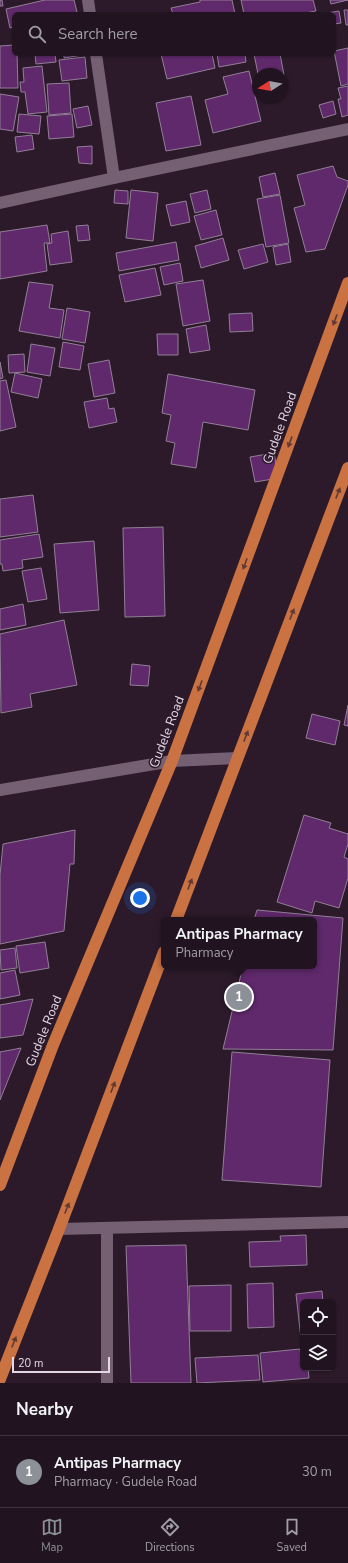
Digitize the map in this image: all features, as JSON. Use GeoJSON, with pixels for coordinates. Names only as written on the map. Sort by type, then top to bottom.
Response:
{"type":"FeatureCollection","features":[{"type":"Feature","properties":{"kind":"highway","name":"Gudele Road"},"geometry":{"type":"LineString","coordinates":[[0,1185],[53,1045],[172,761],[348,283]]}},
{"type":"Feature","properties":{"kind":"highway"},"geometry":{"type":"LineString","coordinates":[[177,917],[348,468]]}},
{"type":"Feature","properties":{"kind":"highway"},"geometry":{"type":"LineString","coordinates":[[0,1379],[59,1229],[161,960]]}},
{"type":"Feature","properties":{"kind":"street"},"geometry":{"type":"LineString","coordinates":[[88,0],[90,12]]}},
{"type":"Feature","properties":{"kind":"street"},"geometry":{"type":"LineString","coordinates":[[96,56],[114,178]]}},
{"type":"Feature","properties":{"kind":"street"},"geometry":{"type":"LineString","coordinates":[[0,203],[348,128]]}},
{"type":"Feature","properties":{"kind":"street"},"geometry":{"type":"LineString","coordinates":[[0,790],[172,761],[237,758]]}},
{"type":"Feature","properties":{"kind":"street"},"geometry":{"type":"LineString","coordinates":[[59,1229],[348,1222]]}},
{"type":"Feature","properties":{"kind":"street"},"geometry":{"type":"LineString","coordinates":[[107,1228],[107,1383]]}},
{"type":"Feature","properties":{"kind":"building"},"geometry":{"type":"Polygon","coordinates":[[[0,0],[2,0],[3,6],[0,6],[0,0]]]}},
{"type":"Feature","properties":{"kind":"building"},"geometry":{"type":"Polygon","coordinates":[[[45,0],[74,0],[77,12],[12,12],[12,28],[10,28],[6,9],[45,0]]]}},
{"type":"Feature","properties":{"kind":"building"},"geometry":{"type":"Polygon","coordinates":[[[200,0],[232,0],[235,12],[172,12],[171,8],[200,2],[200,0]]]}},
{"type":"Feature","properties":{"kind":"building"},"geometry":{"type":"Polygon","coordinates":[[[241,0],[313,0],[316,11],[311,12],[244,12],[241,0]]]}},
{"type":"Feature","properties":{"kind":"building"},"geometry":{"type":"Polygon","coordinates":[[[330,0],[348,0],[331,4],[330,0]]]}},
{"type":"Feature","properties":{"kind":"building"},"geometry":{"type":"Polygon","coordinates":[[[344,10],[348,10],[348,25],[346,25],[344,10]]]}},
{"type":"Feature","properties":{"kind":"building"},"geometry":{"type":"Polygon","coordinates":[[[339,11],[341,23],[336,24],[336,12],[333,12],[339,11]]]}},
{"type":"Feature","properties":{"kind":"building"},"geometry":{"type":"Polygon","coordinates":[[[12,45],[12,56],[17,56],[18,88],[0,88],[0,46],[12,45]]]}},
{"type":"Feature","properties":{"kind":"building"},"geometry":{"type":"Polygon","coordinates":[[[348,48],[348,84],[341,86],[335,56],[336,51],[348,48]]]}},
{"type":"Feature","properties":{"kind":"building"},"geometry":{"type":"Polygon","coordinates":[[[35,56],[55,56],[56,62],[36,64],[35,56]]]}},
{"type":"Feature","properties":{"kind":"building"},"geometry":{"type":"Polygon","coordinates":[[[64,56],[77,56],[64,58],[64,56]]]}},
{"type":"Feature","properties":{"kind":"building"},"geometry":{"type":"Polygon","coordinates":[[[161,56],[212,56],[215,68],[167,79],[161,56]]]}},
{"type":"Feature","properties":{"kind":"building"},"geometry":{"type":"Polygon","coordinates":[[[217,56],[245,56],[246,62],[219,67],[217,56]]]}},
{"type":"Feature","properties":{"kind":"building"},"geometry":{"type":"Polygon","coordinates":[[[254,56],[280,56],[283,68],[257,68],[254,56]]]}},
{"type":"Feature","properties":{"kind":"building"},"geometry":{"type":"Polygon","coordinates":[[[85,57],[87,78],[62,81],[59,60],[85,57]]]}},
{"type":"Feature","properties":{"kind":"building"},"geometry":{"type":"Polygon","coordinates":[[[42,66],[47,112],[28,114],[25,92],[21,92],[20,82],[24,82],[23,68],[42,66]]]}},
{"type":"Feature","properties":{"kind":"building"},"geometry":{"type":"Polygon","coordinates":[[[249,71],[252,84],[252,104],[257,104],[261,121],[213,133],[205,100],[228,94],[223,77],[249,71]]]}},
{"type":"Feature","properties":{"kind":"building"},"geometry":{"type":"Polygon","coordinates":[[[69,83],[71,113],[49,115],[47,84],[69,83]]]}},
{"type":"Feature","properties":{"kind":"building"},"geometry":{"type":"Polygon","coordinates":[[[348,86],[348,115],[342,117],[338,99],[341,99],[338,88],[348,86]]]}},
{"type":"Feature","properties":{"kind":"building"},"geometry":{"type":"Polygon","coordinates":[[[0,94],[19,97],[13,131],[0,129],[0,94]]]}},
{"type":"Feature","properties":{"kind":"building"},"geometry":{"type":"Polygon","coordinates":[[[191,96],[201,145],[166,151],[156,103],[191,96]]]}},
{"type":"Feature","properties":{"kind":"building"},"geometry":{"type":"Polygon","coordinates":[[[333,101],[336,114],[323,118],[319,105],[333,101]]]}},
{"type":"Feature","properties":{"kind":"building"},"geometry":{"type":"Polygon","coordinates":[[[88,106],[92,125],[77,128],[73,109],[88,106]]]}},
{"type":"Feature","properties":{"kind":"building"},"geometry":{"type":"Polygon","coordinates":[[[19,114],[41,116],[39,134],[17,132],[19,114]]]}},
{"type":"Feature","properties":{"kind":"building"},"geometry":{"type":"Polygon","coordinates":[[[72,114],[74,137],[49,139],[47,116],[72,114]]]}},
{"type":"Feature","properties":{"kind":"building"},"geometry":{"type":"Polygon","coordinates":[[[32,135],[34,149],[17,152],[15,137],[32,135]]]}},
{"type":"Feature","properties":{"kind":"building"},"geometry":{"type":"Polygon","coordinates":[[[92,146],[92,164],[79,163],[77,147],[92,146]]]}},
{"type":"Feature","properties":{"kind":"building"},"geometry":{"type":"Polygon","coordinates":[[[333,166],[337,177],[348,181],[348,185],[325,249],[306,252],[294,208],[305,205],[297,175],[333,166]]]}},
{"type":"Feature","properties":{"kind":"building"},"geometry":{"type":"Polygon","coordinates":[[[275,173],[280,194],[263,197],[259,177],[275,173]]]}},
{"type":"Feature","properties":{"kind":"building"},"geometry":{"type":"Polygon","coordinates":[[[115,190],[128,191],[128,204],[114,203],[115,190]]]}},
{"type":"Feature","properties":{"kind":"building"},"geometry":{"type":"Polygon","coordinates":[[[131,190],[158,193],[153,241],[126,238],[131,190]]]}},
{"type":"Feature","properties":{"kind":"building"},"geometry":{"type":"Polygon","coordinates":[[[207,190],[211,209],[195,213],[190,194],[207,190]]]}},
{"type":"Feature","properties":{"kind":"building"},"geometry":{"type":"Polygon","coordinates":[[[280,195],[289,243],[266,247],[257,199],[280,195]]]}},
{"type":"Feature","properties":{"kind":"building"},"geometry":{"type":"Polygon","coordinates":[[[186,201],[190,222],[171,226],[166,205],[186,201]]]}},
{"type":"Feature","properties":{"kind":"building"},"geometry":{"type":"Polygon","coordinates":[[[216,210],[222,235],[201,240],[194,216],[216,210]]]}},
{"type":"Feature","properties":{"kind":"building"},"geometry":{"type":"Polygon","coordinates":[[[47,225],[50,243],[44,243],[47,271],[0,279],[0,232],[47,225]]]}},
{"type":"Feature","properties":{"kind":"building"},"geometry":{"type":"Polygon","coordinates":[[[88,225],[90,240],[78,241],[76,226],[88,225]]]}},
{"type":"Feature","properties":{"kind":"building"},"geometry":{"type":"Polygon","coordinates":[[[68,231],[72,262],[50,265],[47,244],[52,243],[51,234],[68,231]]]}},
{"type":"Feature","properties":{"kind":"building"},"geometry":{"type":"Polygon","coordinates":[[[223,238],[229,260],[201,268],[195,246],[223,238]]]}},
{"type":"Feature","properties":{"kind":"building"},"geometry":{"type":"Polygon","coordinates":[[[176,242],[179,260],[119,271],[116,253],[176,242]]]}},
{"type":"Feature","properties":{"kind":"building"},"geometry":{"type":"Polygon","coordinates":[[[263,244],[268,262],[244,269],[238,250],[263,244]]]}},
{"type":"Feature","properties":{"kind":"building"},"geometry":{"type":"Polygon","coordinates":[[[288,244],[291,262],[276,265],[273,247],[288,244]]]}},
{"type":"Feature","properties":{"kind":"building"},"geometry":{"type":"Polygon","coordinates":[[[180,263],[183,281],[164,285],[160,267],[180,263]]]}},
{"type":"Feature","properties":{"kind":"building"},"geometry":{"type":"Polygon","coordinates":[[[155,268],[161,295],[125,302],[119,275],[155,268]]]}},
{"type":"Feature","properties":{"kind":"building"},"geometry":{"type":"Polygon","coordinates":[[[203,280],[210,321],[183,326],[176,284],[203,280]]]}},
{"type":"Feature","properties":{"kind":"building"},"geometry":{"type":"Polygon","coordinates":[[[29,282],[53,285],[49,308],[64,310],[60,338],[19,331],[29,282]]]}},
{"type":"Feature","properties":{"kind":"building"},"geometry":{"type":"Polygon","coordinates":[[[67,308],[90,312],[85,343],[62,339],[67,308]]]}},
{"type":"Feature","properties":{"kind":"building"},"geometry":{"type":"Polygon","coordinates":[[[252,313],[253,331],[230,332],[229,314],[252,313]]]}},
{"type":"Feature","properties":{"kind":"building"},"geometry":{"type":"Polygon","coordinates":[[[206,325],[210,350],[190,353],[186,329],[206,325]]]}},
{"type":"Feature","properties":{"kind":"building"},"geometry":{"type":"Polygon","coordinates":[[[157,334],[178,334],[178,355],[158,355],[157,334]]]}},
{"type":"Feature","properties":{"kind":"building"},"geometry":{"type":"Polygon","coordinates":[[[63,342],[84,346],[80,370],[59,367],[63,342]]]}},
{"type":"Feature","properties":{"kind":"building"},"geometry":{"type":"Polygon","coordinates":[[[31,344],[55,348],[50,376],[27,372],[31,344]]]}},
{"type":"Feature","properties":{"kind":"building"},"geometry":{"type":"Polygon","coordinates":[[[24,354],[25,372],[9,373],[8,355],[24,354]]]}},
{"type":"Feature","properties":{"kind":"building"},"geometry":{"type":"Polygon","coordinates":[[[109,360],[115,393],[94,397],[88,364],[109,360]]]}},
{"type":"Feature","properties":{"kind":"building"},"geometry":{"type":"Polygon","coordinates":[[[0,362],[3,378],[0,379],[0,362]]]}},
{"type":"Feature","properties":{"kind":"building"},"geometry":{"type":"Polygon","coordinates":[[[15,373],[42,379],[38,398],[11,392],[15,373]]]}},
{"type":"Feature","properties":{"kind":"building"},"geometry":{"type":"Polygon","coordinates":[[[168,374],[255,390],[248,430],[203,422],[196,468],[171,464],[175,443],[166,441],[171,415],[162,413],[168,374]]]}},
{"type":"Feature","properties":{"kind":"building"},"geometry":{"type":"Polygon","coordinates":[[[6,380],[16,427],[0,431],[0,381],[6,380]]]}},
{"type":"Feature","properties":{"kind":"building"},"geometry":{"type":"Polygon","coordinates":[[[107,398],[109,409],[114,408],[117,422],[89,428],[84,402],[107,398]]]}},
{"type":"Feature","properties":{"kind":"building"},"geometry":{"type":"Polygon","coordinates":[[[274,453],[279,478],[255,482],[250,457],[274,453]]]}},
{"type":"Feature","properties":{"kind":"building"},"geometry":{"type":"Polygon","coordinates":[[[33,495],[38,532],[0,537],[0,499],[33,495]]]}},
{"type":"Feature","properties":{"kind":"building"},"geometry":{"type":"Polygon","coordinates":[[[163,527],[165,616],[125,617],[123,528],[163,527]]]}},
{"type":"Feature","properties":{"kind":"building"},"geometry":{"type":"Polygon","coordinates":[[[39,534],[43,557],[22,560],[23,568],[3,571],[2,564],[0,564],[0,540],[39,534]]]}},
{"type":"Feature","properties":{"kind":"building"},"geometry":{"type":"Polygon","coordinates":[[[94,541],[99,610],[60,613],[54,544],[94,541]]]}},
{"type":"Feature","properties":{"kind":"building"},"geometry":{"type":"Polygon","coordinates":[[[41,568],[47,599],[28,602],[22,571],[41,568]]]}},
{"type":"Feature","properties":{"kind":"building"},"geometry":{"type":"Polygon","coordinates":[[[23,604],[26,625],[0,630],[0,609],[23,604]]]}},
{"type":"Feature","properties":{"kind":"building"},"geometry":{"type":"Polygon","coordinates":[[[64,620],[77,685],[30,694],[32,707],[1,713],[0,634],[64,620]]]}},
{"type":"Feature","properties":{"kind":"building"},"geometry":{"type":"Polygon","coordinates":[[[132,664],[150,666],[148,686],[130,685],[132,664]]]}},
{"type":"Feature","properties":{"kind":"building"},"geometry":{"type":"Polygon","coordinates":[[[348,705],[348,726],[344,725],[348,705]]]}},
{"type":"Feature","properties":{"kind":"building"},"geometry":{"type":"Polygon","coordinates":[[[312,714],[340,721],[335,745],[306,738],[312,714]]]}},
{"type":"Feature","properties":{"kind":"building"},"geometry":{"type":"Polygon","coordinates":[[[304,815],[331,823],[329,828],[348,834],[348,844],[344,857],[348,859],[348,878],[339,908],[315,901],[312,913],[277,902],[304,815]]]}},
{"type":"Feature","properties":{"kind":"building"},"geometry":{"type":"Polygon","coordinates":[[[75,830],[74,864],[70,864],[64,931],[0,944],[0,875],[3,844],[75,830]]]}},
{"type":"Feature","properties":{"kind":"building"},"geometry":{"type":"Polygon","coordinates":[[[257,910],[343,918],[333,1050],[223,1049],[242,969],[317,969],[317,917],[255,917],[257,910]]]}},
{"type":"Feature","properties":{"kind":"building"},"geometry":{"type":"Polygon","coordinates":[[[45,942],[49,968],[20,973],[16,946],[45,942]]]}},
{"type":"Feature","properties":{"kind":"building"},"geometry":{"type":"Polygon","coordinates":[[[15,948],[17,968],[1,970],[0,950],[15,948]]]}},
{"type":"Feature","properties":{"kind":"building"},"geometry":{"type":"Polygon","coordinates":[[[15,970],[20,995],[0,999],[0,973],[15,970]]]}},
{"type":"Feature","properties":{"kind":"building"},"geometry":{"type":"Polygon","coordinates":[[[33,999],[23,1035],[0,1038],[0,1005],[33,999]]]}},
{"type":"Feature","properties":{"kind":"building"},"geometry":{"type":"Polygon","coordinates":[[[21,1048],[0,1100],[0,1052],[21,1048]]]}},
{"type":"Feature","properties":{"kind":"building"},"geometry":{"type":"Polygon","coordinates":[[[232,1052],[330,1060],[321,1187],[222,1180],[232,1052]]]}},
{"type":"Feature","properties":{"kind":"building"},"geometry":{"type":"Polygon","coordinates":[[[306,1235],[307,1265],[250,1267],[249,1242],[281,1241],[280,1236],[306,1235]]]}},
{"type":"Feature","properties":{"kind":"building"},"geometry":{"type":"Polygon","coordinates":[[[186,1245],[191,1383],[131,1383],[126,1246],[186,1245]]]}},
{"type":"Feature","properties":{"kind":"building"},"geometry":{"type":"Polygon","coordinates":[[[273,1283],[274,1327],[248,1328],[247,1284],[273,1283]]]}},
{"type":"Feature","properties":{"kind":"building"},"geometry":{"type":"Polygon","coordinates":[[[231,1285],[231,1331],[190,1331],[189,1286],[231,1285]]]}},
{"type":"Feature","properties":{"kind":"building"},"geometry":{"type":"Polygon","coordinates":[[[322,1291],[323,1299],[300,1299],[300,1330],[296,1294],[322,1291]]]}},
{"type":"Feature","properties":{"kind":"building"},"geometry":{"type":"Polygon","coordinates":[[[300,1349],[300,1371],[308,1371],[309,1378],[263,1382],[260,1353],[300,1349]]]}},
{"type":"Feature","properties":{"kind":"building"},"geometry":{"type":"Polygon","coordinates":[[[258,1355],[260,1380],[197,1383],[195,1358],[258,1355]]]}},
{"type":"Feature","properties":{"kind":"place","name":"Antipas Pharmacy"},"geometry":{"type":"Point","coordinates":[239,997]}}]}
